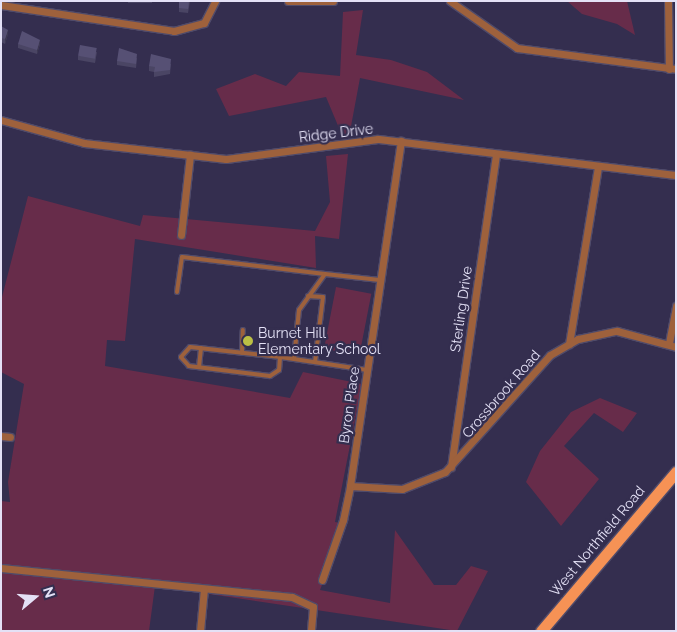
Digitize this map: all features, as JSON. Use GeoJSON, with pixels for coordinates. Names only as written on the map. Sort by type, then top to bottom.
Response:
{"type":"FeatureCollection","features":[{"type":"Feature","properties":{"kind":"main road","name":"West Northfield Road"},"geometry":{"type":"LineString","coordinates":[[541,631],[676,472]]}},
{"type":"Feature","properties":{"kind":"street"},"geometry":{"type":"LineString","coordinates":[[1,5],[174,31],[204,23],[215,1]]}},
{"type":"Feature","properties":{"kind":"street"},"geometry":{"type":"LineString","coordinates":[[288,1],[334,1]]}},
{"type":"Feature","properties":{"kind":"street"},"geometry":{"type":"LineString","coordinates":[[450,1],[500,39],[537,54],[673,69],[668,1]]}},
{"type":"Feature","properties":{"kind":"street","name":"Ridge Drive"},"geometry":{"type":"LineString","coordinates":[[1,120],[84,143],[190,155],[243,159],[358,140],[400,141],[676,175]]}},
{"type":"Feature","properties":{"kind":"street","name":"Byron Place"},"geometry":{"type":"LineString","coordinates":[[322,580],[343,520],[350,486],[400,141]]}},
{"type":"Feature","properties":{"kind":"street","name":"Sterling Drive"},"geometry":{"type":"LineString","coordinates":[[451,467],[496,154]]}},
{"type":"Feature","properties":{"kind":"street"},"geometry":{"type":"LineString","coordinates":[[181,235],[190,155]]}},
{"type":"Feature","properties":{"kind":"street"},"geometry":{"type":"LineString","coordinates":[[569,344],[598,166]]}},
{"type":"Feature","properties":{"kind":"street"},"geometry":{"type":"LineString","coordinates":[[673,345],[676,306]]}},
{"type":"Feature","properties":{"kind":"street","name":"Crossbrook Road"},"geometry":{"type":"LineString","coordinates":[[350,486],[402,489],[451,467],[537,369],[569,344],[592,333],[617,331],[673,345]]}},
{"type":"Feature","properties":{"kind":"street"},"geometry":{"type":"LineString","coordinates":[[1,436],[10,437]]}},
{"type":"Feature","properties":{"kind":"street"},"geometry":{"type":"LineString","coordinates":[[1,568],[292,597],[313,607],[311,631]]}},
{"type":"Feature","properties":{"kind":"street"},"geometry":{"type":"LineString","coordinates":[[200,631],[204,589]]}},
{"type":"Feature","properties":{"kind":"lane"},"geometry":{"type":"LineString","coordinates":[[178,292],[182,257],[380,280]]}},
{"type":"Feature","properties":{"kind":"lane"},"geometry":{"type":"LineString","coordinates":[[294,359],[298,310],[325,274]]}},
{"type":"Feature","properties":{"kind":"lane"},"geometry":{"type":"LineString","coordinates":[[308,296],[323,297],[315,362]]}},
{"type":"Feature","properties":{"kind":"lane"},"geometry":{"type":"LineString","coordinates":[[242,353],[244,330]]}},
{"type":"Feature","properties":{"kind":"lane"},"geometry":{"type":"LineString","coordinates":[[280,357],[279,370],[270,376],[186,364],[181,354],[187,347],[201,348],[280,357],[367,370]]}},
{"type":"Feature","properties":{"kind":"lane"},"geometry":{"type":"LineString","coordinates":[[199,367],[201,348]]}},
{"type":"Feature","properties":{"kind":"shaded area"},"geometry":{"type":"Polygon","coordinates":[[[567,1],[627,1],[635,35],[617,24],[582,14],[567,1]]]}},
{"type":"Feature","properties":{"kind":"shaded area"},"geometry":{"type":"Polygon","coordinates":[[[363,10],[356,55],[391,60],[427,72],[464,100],[360,78],[349,137],[344,140],[326,97],[229,116],[216,89],[255,74],[286,86],[299,72],[340,76],[343,12],[363,10]]]}},
{"type":"Feature","properties":{"kind":"shaded area"},"geometry":{"type":"Polygon","coordinates":[[[348,154],[339,239],[315,236],[316,268],[135,239],[125,341],[107,340],[105,366],[290,398],[303,372],[362,384],[335,522],[346,524],[320,590],[390,603],[395,530],[434,585],[456,585],[471,566],[488,571],[457,631],[155,586],[149,631],[1,631],[1,501],[10,502],[8,482],[24,384],[1,372],[1,301],[28,196],[140,226],[143,215],[315,231],[330,202],[326,156],[348,154]]]}},
{"type":"Feature","properties":{"kind":"shaded area"},"geometry":{"type":"Polygon","coordinates":[[[336,287],[371,294],[359,356],[324,349],[336,287]]]}},
{"type":"Feature","properties":{"kind":"shaded area"},"geometry":{"type":"Polygon","coordinates":[[[600,398],[637,413],[623,432],[594,413],[564,446],[599,479],[561,526],[526,482],[540,451],[571,412],[600,398]]]}},
{"type":"Feature","properties":{"kind":"building"},"geometry":{"type":"Polygon","coordinates":[[[179,1],[189,1],[188,9],[179,8],[179,1]]]}},
{"type":"Feature","properties":{"kind":"building"},"geometry":{"type":"Polygon","coordinates":[[[1,26],[8,30],[5,39],[1,38],[1,26]]]}},
{"type":"Feature","properties":{"kind":"building"},"geometry":{"type":"Polygon","coordinates":[[[22,31],[40,40],[37,50],[18,44],[22,31]]]}},
{"type":"Feature","properties":{"kind":"building"},"geometry":{"type":"Polygon","coordinates":[[[80,45],[97,48],[95,59],[78,56],[80,45]]]}},
{"type":"Feature","properties":{"kind":"building"},"geometry":{"type":"Polygon","coordinates":[[[119,48],[137,54],[136,64],[117,61],[119,48]]]}},
{"type":"Feature","properties":{"kind":"building"},"geometry":{"type":"Polygon","coordinates":[[[151,54],[171,59],[170,70],[154,72],[155,67],[149,66],[151,54]]]}},
{"type":"Feature","properties":{"kind":"place","name":"Burnet Hill Elementary School"},"geometry":{"type":"Point","coordinates":[248,341]}}]}
